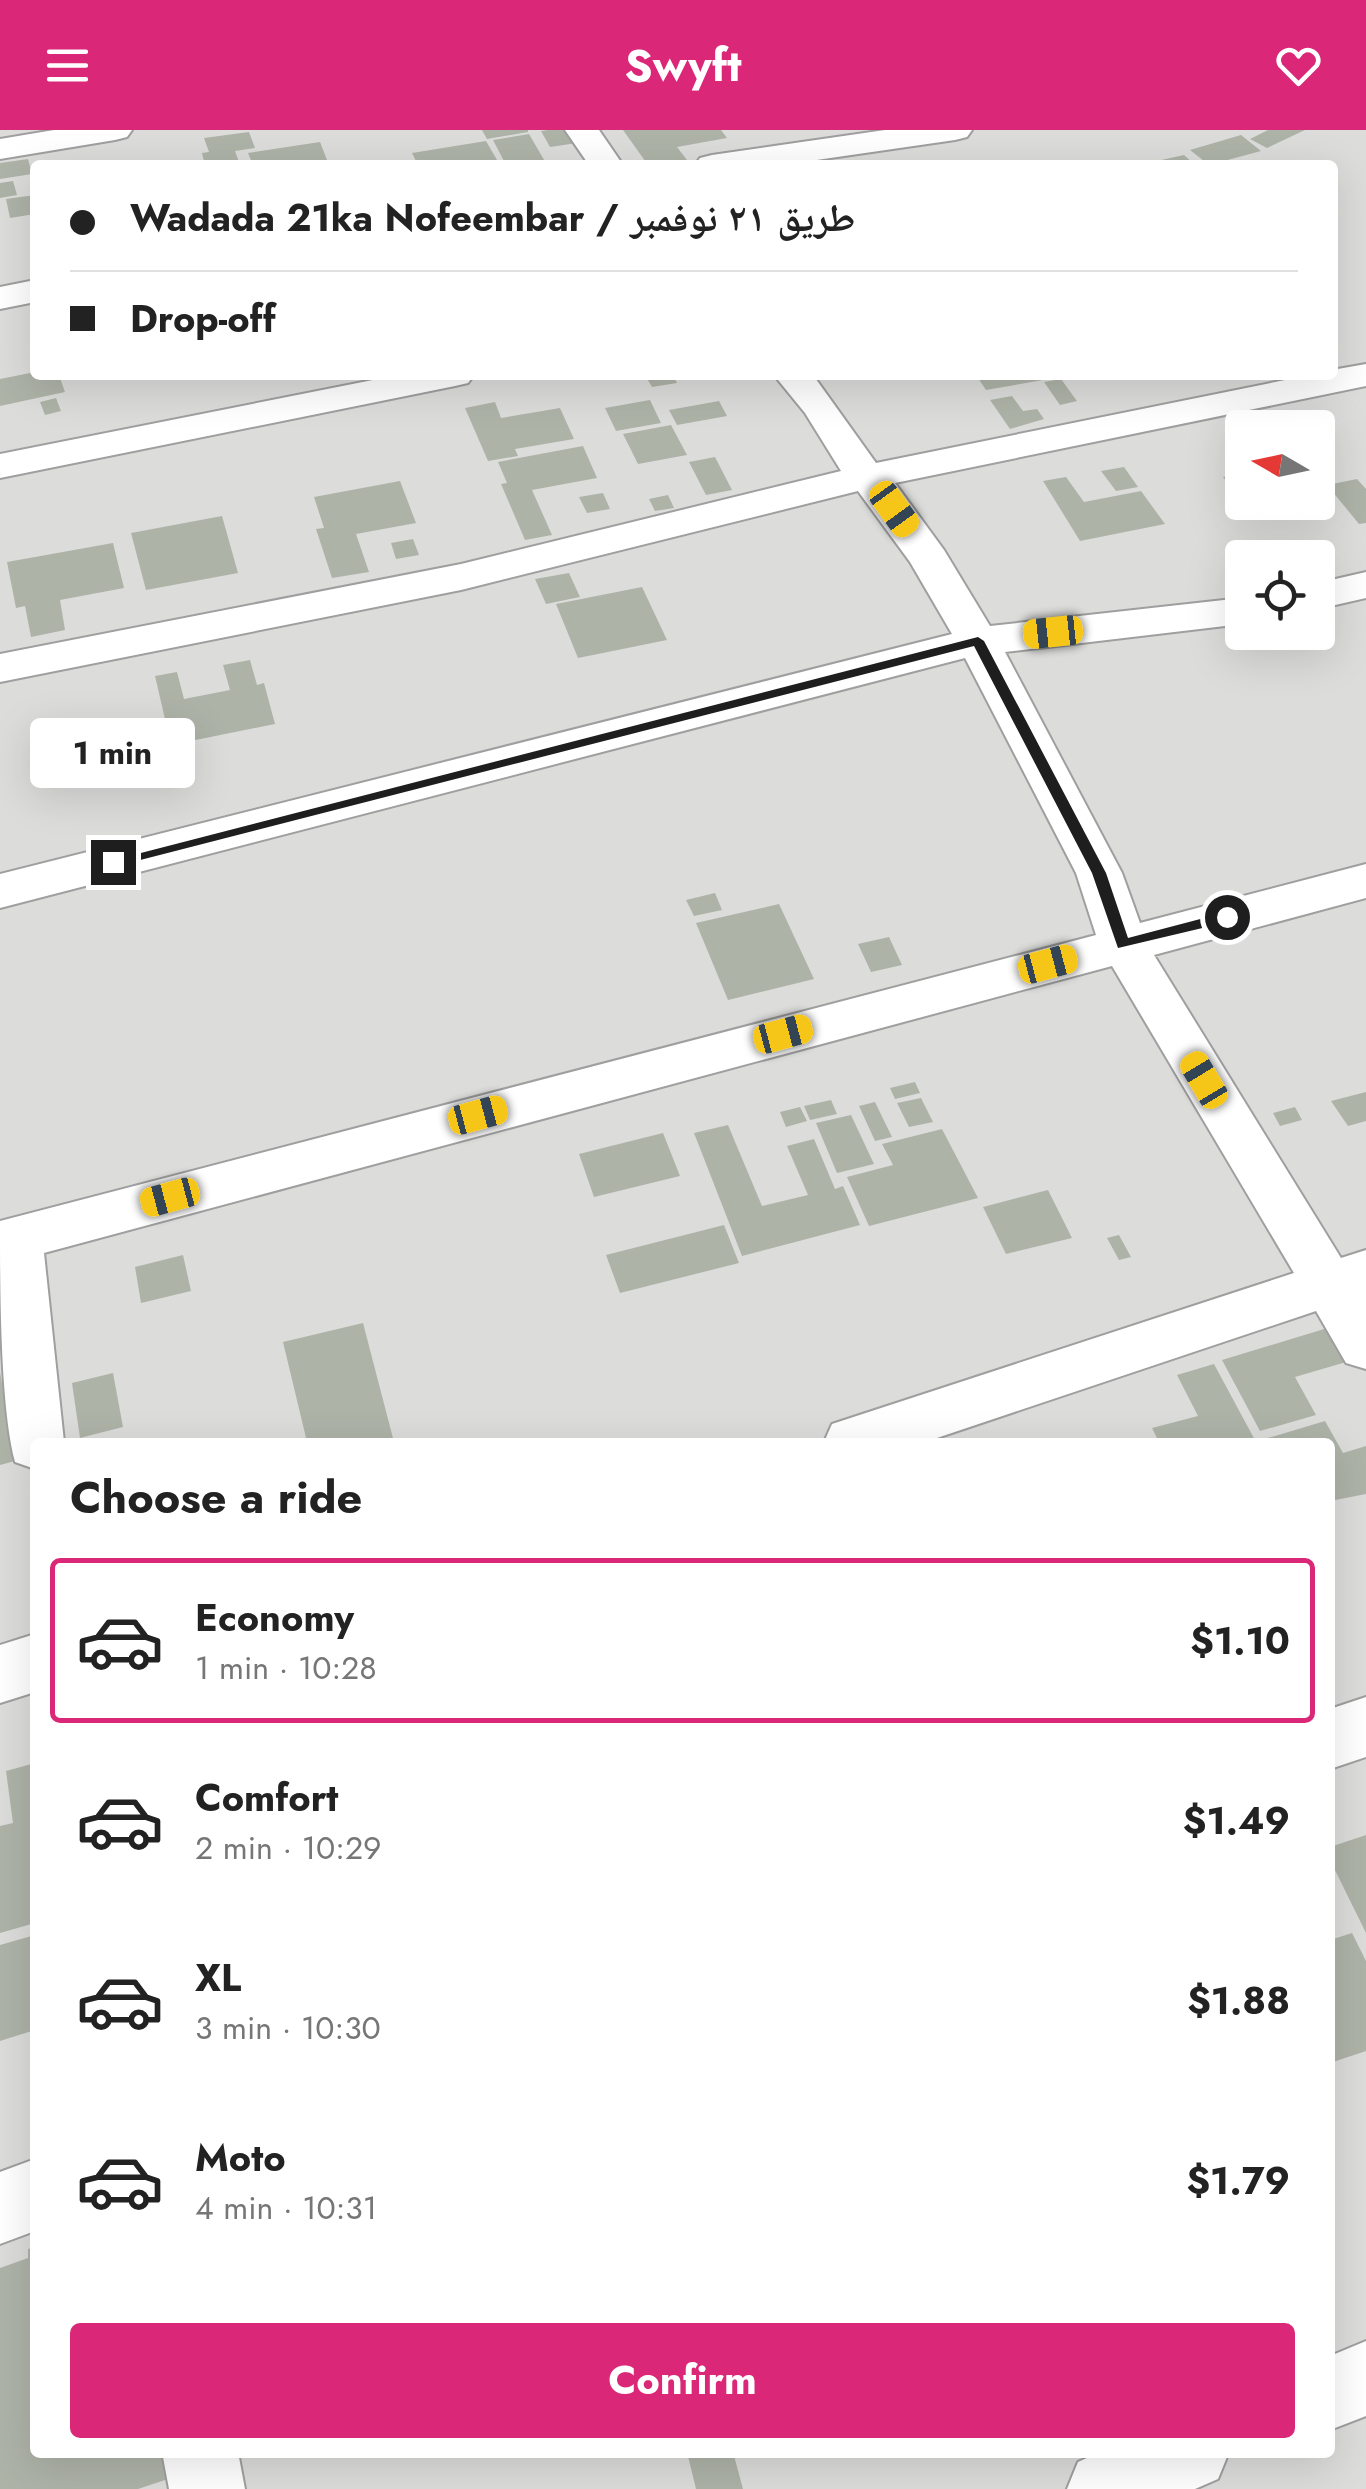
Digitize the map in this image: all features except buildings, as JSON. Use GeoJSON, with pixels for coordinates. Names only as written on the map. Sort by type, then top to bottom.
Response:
{"type":"FeatureCollection","features":[{"type":"Feature","properties":{"kind":"street"},"geometry":{"type":"LineString","coordinates":[[0,149],[115,130]]}},
{"type":"Feature","properties":{"kind":"street"},"geometry":{"type":"LineString","coordinates":[[582,130],[603,160]]}},
{"type":"Feature","properties":{"kind":"street"},"geometry":{"type":"LineString","coordinates":[[747,160],[956,130]]}},
{"type":"Feature","properties":{"kind":"street"},"geometry":{"type":"LineString","coordinates":[[0,298],[30,292]]}},
{"type":"Feature","properties":{"kind":"street"},"geometry":{"type":"LineString","coordinates":[[0,668],[462,576],[865,477],[1366,375]]}},
{"type":"Feature","properties":{"kind":"street"},"geometry":{"type":"LineString","coordinates":[[0,466],[430,380]]}},
{"type":"Feature","properties":{"kind":"street"},"geometry":{"type":"LineString","coordinates":[[797,380],[929,559],[978,641],[1099,873],[1123,944],[1346,1278],[1366,1346]]}},
{"type":"Feature","properties":{"kind":"street"},"geometry":{"type":"LineString","coordinates":[[1335,592],[1366,585]]}},
{"type":"Feature","properties":{"kind":"street"},"geometry":{"type":"LineString","coordinates":[[0,891],[978,641],[1225,613]]}},
{"type":"Feature","properties":{"kind":"street"},"geometry":{"type":"LineString","coordinates":[[34,1438],[8,1240],[1366,881]]}},
{"type":"Feature","properties":{"kind":"street"},"geometry":{"type":"LineString","coordinates":[[864,1438],[1346,1278]]}},
{"type":"Feature","properties":{"kind":"street"},"geometry":{"type":"LineString","coordinates":[[0,1674],[30,1665]]}},
{"type":"Feature","properties":{"kind":"street"},"geometry":{"type":"LineString","coordinates":[[1335,1737],[1366,1727]]}},
{"type":"Feature","properties":{"kind":"street"},"geometry":{"type":"LineString","coordinates":[[0,2208],[30,2197]]}},
{"type":"Feature","properties":{"kind":"street"},"geometry":{"type":"LineString","coordinates":[[1335,2391],[1366,2378]]}},
{"type":"Feature","properties":{"kind":"street"},"geometry":{"type":"LineString","coordinates":[[201,2458],[208,2489]]}},
{"type":"Feature","properties":{"kind":"street"},"geometry":{"type":"LineString","coordinates":[[1105,2489],[1176,2458]]}},
{"type":"Feature","properties":{"kind":"shaded area"},"geometry":{"type":"Polygon","coordinates":[[[0,130],[1366,130],[1366,2489],[0,2489],[0,130]]]}},
{"type":"Feature","properties":{"kind":"route"},"geometry":{"type":"LineString","coordinates":[[113,862],[978,641],[1099,873],[1123,944],[1227,917]]}}]}
